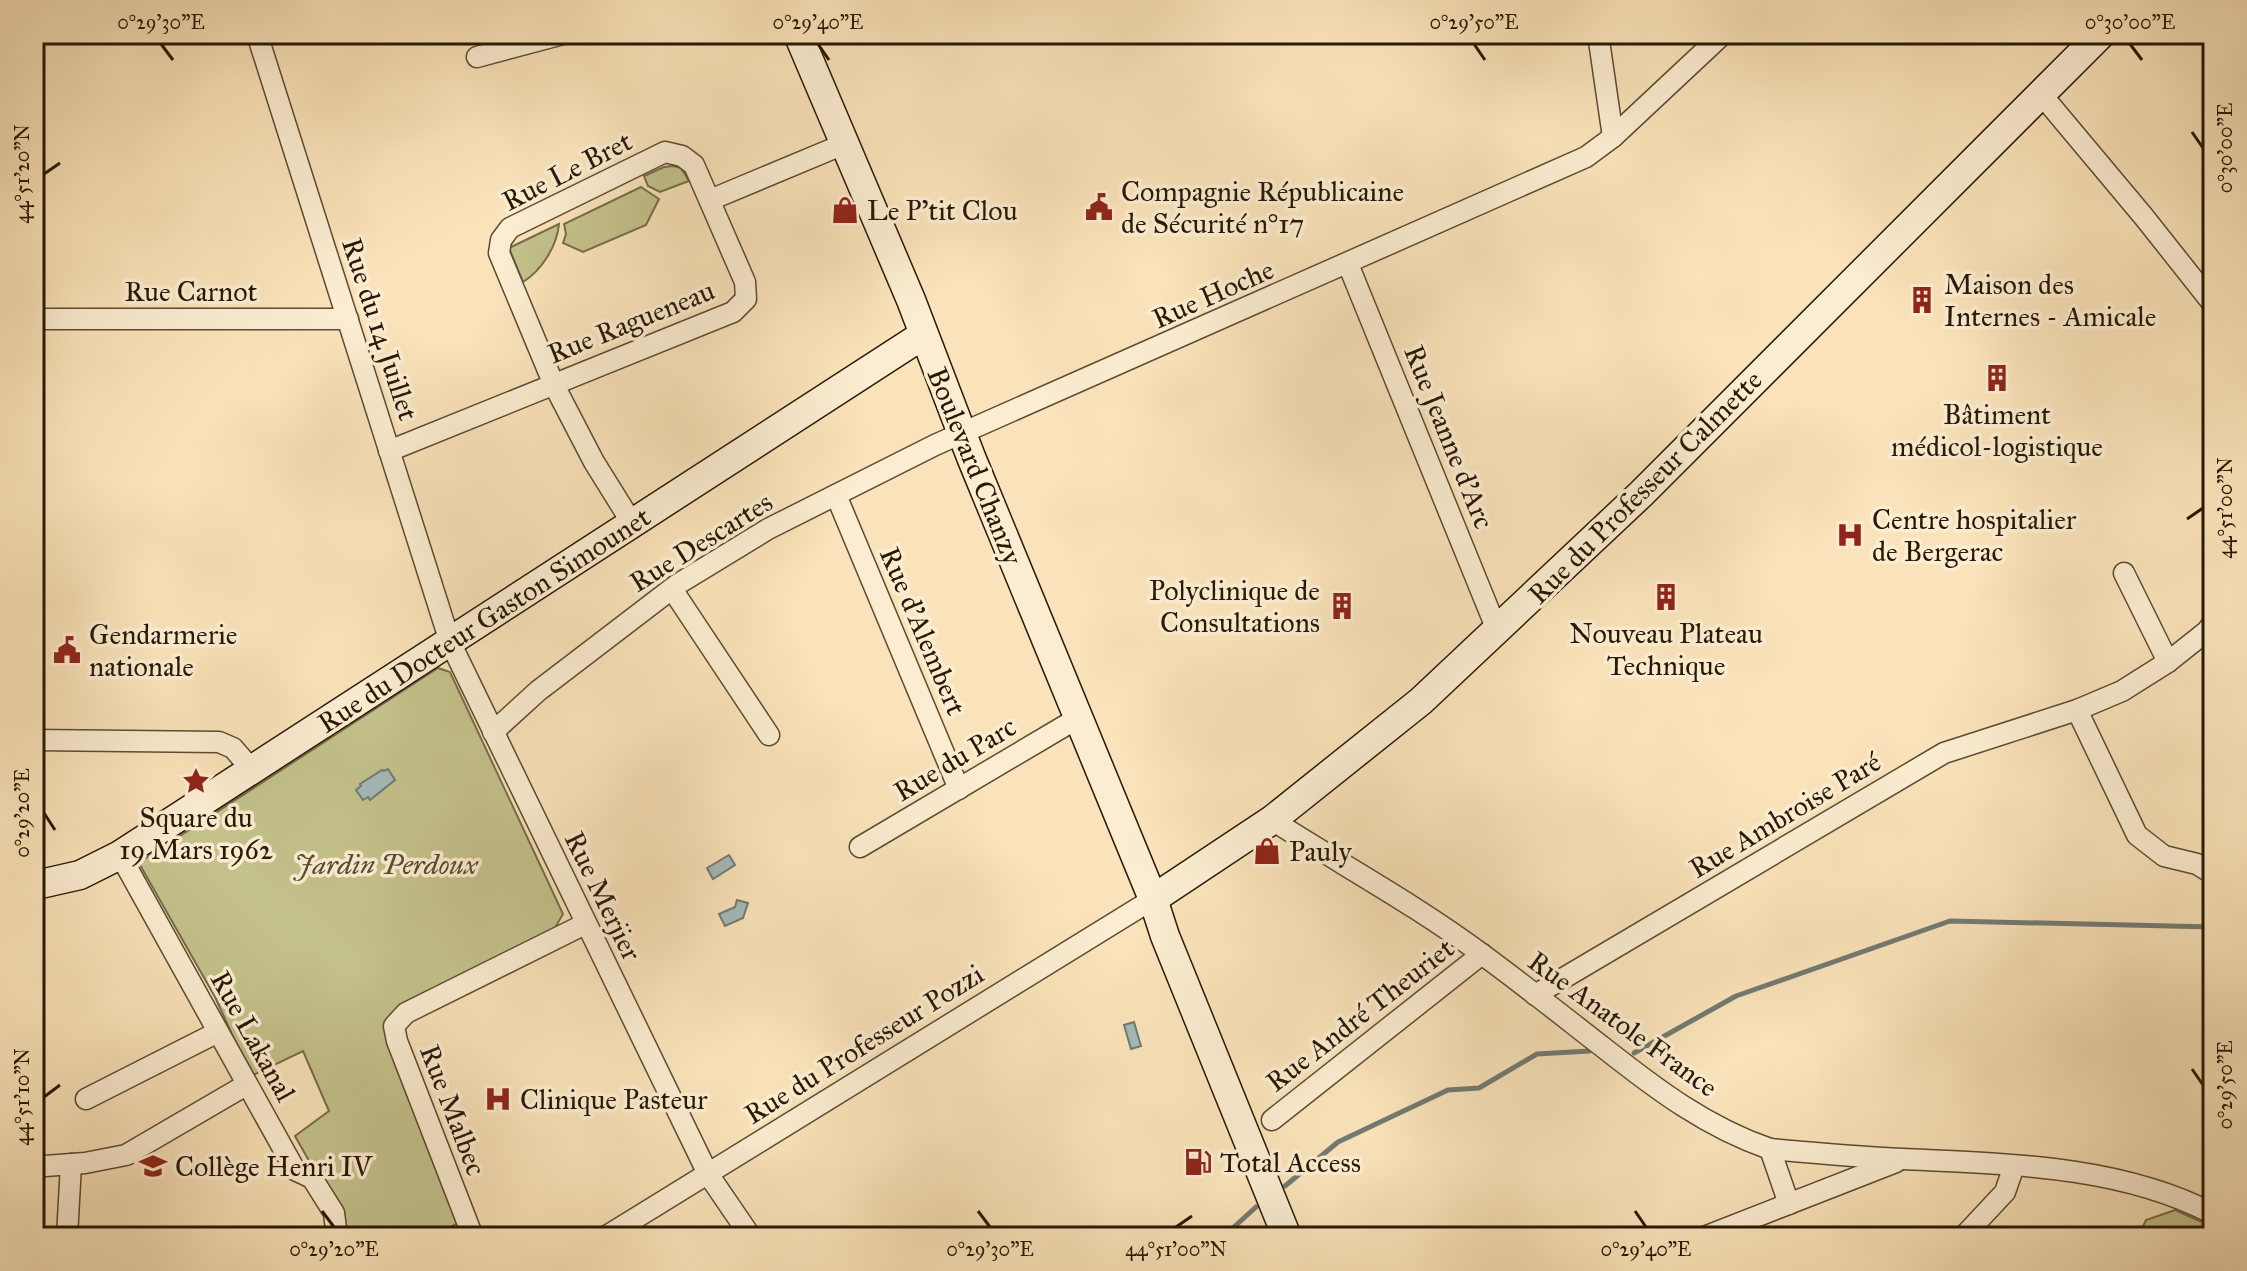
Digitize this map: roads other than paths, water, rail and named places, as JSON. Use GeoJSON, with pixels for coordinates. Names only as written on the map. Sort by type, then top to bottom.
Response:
{"type":"FeatureCollection","features":[{"type":"Feature","properties":{"kind":"main road","name":"Boulevard Chanzy"},"geometry":{"type":"LineString","coordinates":[[798,34],[911,300],[1287,1237]]}},
{"type":"Feature","properties":{"kind":"main road","name":"Rue du Professeur Calmette"},"geometry":{"type":"LineString","coordinates":[[1153,899],[1272,820],[1415,707],[1638,497],[2101,34]]}},
{"type":"Feature","properties":{"kind":"main road","name":"Rue du Docteur Gaston Simounet"},"geometry":{"type":"LineString","coordinates":[[35,883],[80,875],[120,855],[923,335]]}},
{"type":"Feature","properties":{"kind":"street","name":"Rue du 14 Juillet"},"geometry":{"type":"LineString","coordinates":[[257,34],[450,642]]}},
{"type":"Feature","properties":{"kind":"street"},"geometry":{"type":"LineString","coordinates":[[477,57],[563,34]]}},
{"type":"Feature","properties":{"kind":"street"},"geometry":{"type":"LineString","coordinates":[[1598,34],[1613,137]]}},
{"type":"Feature","properties":{"kind":"street","name":"Rue Hoche"},"geometry":{"type":"LineString","coordinates":[[963,435],[1586,157],[1613,137],[1723,34]]}},
{"type":"Feature","properties":{"kind":"street"},"geometry":{"type":"LineString","coordinates":[[2041,94],[2213,304]]}},
{"type":"Feature","properties":{"kind":"street"},"geometry":{"type":"LineString","coordinates":[[710,200],[844,144]]}},
{"type":"Feature","properties":{"kind":"street","name":"Rue Le Bret"},"geometry":{"type":"LineString","coordinates":[[632,523],[594,462],[554,385],[499,253],[501,240],[510,228],[665,152],[682,156],[694,165],[710,200]]}},
{"type":"Feature","properties":{"kind":"street","name":"Rue Ragueneau"},"geometry":{"type":"LineString","coordinates":[[389,451],[733,312],[746,299],[745,282],[710,200]]}},
{"type":"Feature","properties":{"kind":"street","name":"Rue Jeanne d'Arc"},"geometry":{"type":"LineString","coordinates":[[1348,264],[1497,630]]}},
{"type":"Feature","properties":{"kind":"street","name":"Rue Carnot"},"geometry":{"type":"LineString","coordinates":[[34,319],[348,319]]}},
{"type":"Feature","properties":{"kind":"street","name":"Rue Descartes"},"geometry":{"type":"LineString","coordinates":[[493,732],[538,691],[672,589],[727,552],[935,445],[963,435]]}},
{"type":"Feature","properties":{"kind":"street","name":"Rue d'Alembert"},"geometry":{"type":"LineString","coordinates":[[836,495],[959,789]]}},
{"type":"Feature","properties":{"kind":"street"},"geometry":{"type":"LineString","coordinates":[[2124,573],[2168,662]]}},
{"type":"Feature","properties":{"kind":"street"},"geometry":{"type":"LineString","coordinates":[[672,589],[769,735]]}},
{"type":"Feature","properties":{"kind":"street","name":"Rue Ambroise Paré"},"geometry":{"type":"LineString","coordinates":[[1535,995],[1944,753],[2077,710],[2122,691],[2168,662],[2213,623]]}},
{"type":"Feature","properties":{"kind":"street","name":"Rue Merjier"},"geometry":{"type":"LineString","coordinates":[[450,642],[708,1174],[751,1237]]}},
{"type":"Feature","properties":{"kind":"street"},"geometry":{"type":"LineString","coordinates":[[2077,710],[2137,835],[2164,856],[2208,865]]}},
{"type":"Feature","properties":{"kind":"street","name":"Rue du Parc"},"geometry":{"type":"LineString","coordinates":[[860,847],[1078,718]]}},
{"type":"Feature","properties":{"kind":"street"},"geometry":{"type":"LineString","coordinates":[[34,740],[219,742],[233,748],[252,770]]}},
{"type":"Feature","properties":{"kind":"street","name":"Rue Anatole France"},"geometry":{"type":"LineString","coordinates":[[1272,820],[1424,913],[1482,954],[1654,1088],[1691,1113],[1731,1134],[1770,1149],[2067,1172],[2126,1183],[2193,1204],[2213,1214]]}},
{"type":"Feature","properties":{"kind":"street","name":"Rue Lakanal"},"geometry":{"type":"LineString","coordinates":[[120,855],[295,1170],[312,1178],[334,1213],[337,1237]]}},
{"type":"Feature","properties":{"kind":"street","name":"Rue du Professeur Pozzi"},"geometry":{"type":"LineString","coordinates":[[605,1237],[1153,899]]}},
{"type":"Feature","properties":{"kind":"street","name":"Rue Malbec"},"geometry":{"type":"LineString","coordinates":[[473,1237],[394,1033],[397,1020],[585,924]]}},
{"type":"Feature","properties":{"kind":"street","name":"Rue André Theuriet"},"geometry":{"type":"LineString","coordinates":[[1272,1120],[1482,954]]}},
{"type":"Feature","properties":{"kind":"street"},"geometry":{"type":"LineString","coordinates":[[86,1099],[218,1032]]}},
{"type":"Feature","properties":{"kind":"street"},"geometry":{"type":"LineString","coordinates":[[34,1163],[45,1166],[71,1164],[126,1155],[246,1085]]}},
{"type":"Feature","properties":{"kind":"street"},"geometry":{"type":"LineString","coordinates":[[1770,1149],[1789,1204]]}},
{"type":"Feature","properties":{"kind":"street"},"geometry":{"type":"LineString","coordinates":[[1704,1237],[1904,1159]]}},
{"type":"Feature","properties":{"kind":"street"},"geometry":{"type":"LineString","coordinates":[[67,1237],[71,1164]]}},
{"type":"Feature","properties":{"kind":"street"},"geometry":{"type":"LineString","coordinates":[[1963,1237],[2005,1192],[2014,1166]]}},
{"type":"Feature","properties":{"kind":"water"},"geometry":{"type":"Polygon","coordinates":[[[388,769],[395,780],[370,800],[368,797],[363,800],[356,790],[360,784],[388,769]]]}},
{"type":"Feature","properties":{"kind":"water"},"geometry":{"type":"Polygon","coordinates":[[[729,855],[735,865],[713,879],[707,868],[729,855]]]}},
{"type":"Feature","properties":{"kind":"water"},"geometry":{"type":"Polygon","coordinates":[[[737,900],[748,903],[743,918],[725,926],[719,914],[735,907],[737,900]]]}},
{"type":"Feature","properties":{"kind":"water"},"geometry":{"type":"Polygon","coordinates":[[[1134,1022],[1141,1046],[1131,1049],[1124,1025],[1134,1022]]]}},
{"type":"Feature","properties":{"kind":"waterway"},"geometry":{"type":"LineString","coordinates":[[1634,1053],[1736,996],[1950,921],[2213,927]]}},
{"type":"Feature","properties":{"kind":"waterway"},"geometry":{"type":"LineString","coordinates":[[1285,1186],[1338,1142],[1448,1090],[1479,1088],[1537,1054],[1590,1051]]}},
{"type":"Feature","properties":{"kind":"waterway"},"geometry":{"type":"LineString","coordinates":[[1223,1237],[1256,1207]]}},
{"type":"Feature","properties":{"kind":"place","name":"Compagnie Républicaine de Sécurité n°17"},"geometry":{"type":"Point","coordinates":[1099,207]}},
{"type":"Feature","properties":{"kind":"place","name":"Le P'tit Clou"},"geometry":{"type":"Point","coordinates":[845,210]}},
{"type":"Feature","properties":{"kind":"place","name":"Maison des Internes - Amicale"},"geometry":{"type":"Point","coordinates":[1922,300]}},
{"type":"Feature","properties":{"kind":"place","name":"Bâtiment médicol-logistique"},"geometry":{"type":"Point","coordinates":[1997,378]}},
{"type":"Feature","properties":{"kind":"place","name":"Centre hospitalier de Bergerac"},"geometry":{"type":"Point","coordinates":[1850,535]}},
{"type":"Feature","properties":{"kind":"place","name":"Nouveau Plateau Technique"},"geometry":{"type":"Point","coordinates":[1666,597]}},
{"type":"Feature","properties":{"kind":"place","name":"Polyclinique de Consultations"},"geometry":{"type":"Point","coordinates":[1342,606]}},
{"type":"Feature","properties":{"kind":"place","name":"Gendarmerie nationale"},"geometry":{"type":"Point","coordinates":[67,650]}},
{"type":"Feature","properties":{"kind":"place","name":"Square du 19 Mars 1962"},"geometry":{"type":"Point","coordinates":[196,781]}},
{"type":"Feature","properties":{"kind":"place","name":"Pauly"},"geometry":{"type":"Point","coordinates":[1267,851]}},
{"type":"Feature","properties":{"kind":"place","name":"Clinique Pasteur"},"geometry":{"type":"Point","coordinates":[498,1099]}},
{"type":"Feature","properties":{"kind":"place","name":"Total Access"},"geometry":{"type":"Point","coordinates":[1198,1162]}},
{"type":"Feature","properties":{"kind":"place","name":"Collège Henri IV"},"geometry":{"type":"Point","coordinates":[153,1166]}},
{"type":"Feature","properties":{"kind":"park label","name":"Jardin Perdoux"},"geometry":{"type":"Point","coordinates":[386,864]}}]}
